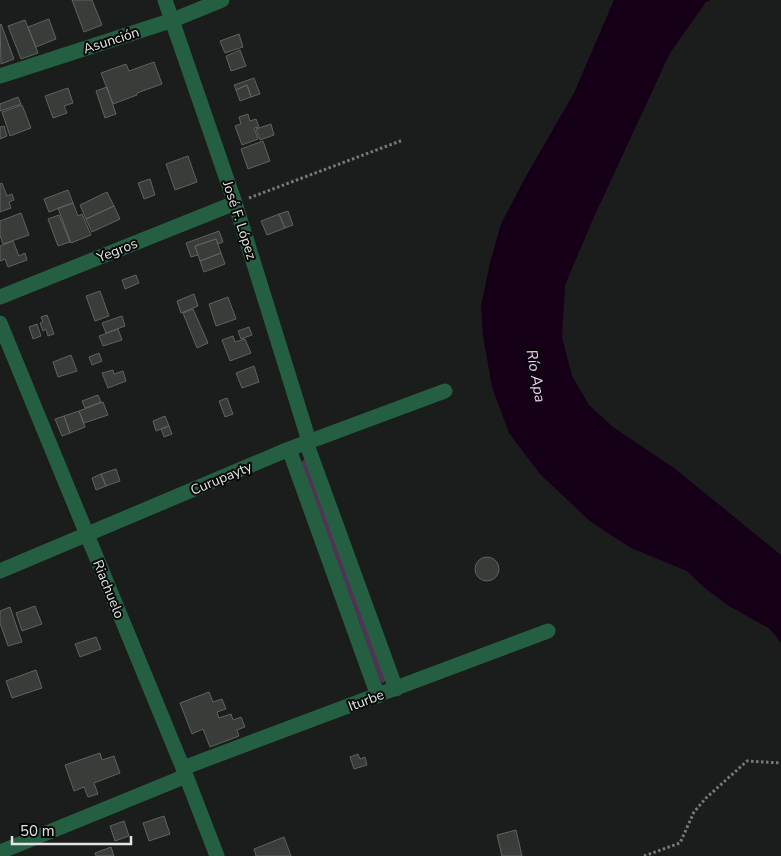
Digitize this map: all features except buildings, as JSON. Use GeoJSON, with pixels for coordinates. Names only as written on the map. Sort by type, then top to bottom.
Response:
{"type":"FeatureCollection","features":[{"type":"Feature","properties":{"kind":"street","name":"José F. López"},"geometry":{"type":"LineString","coordinates":[[165,0],[235,203],[308,442],[396,689]]}},
{"type":"Feature","properties":{"kind":"street","name":"Asunción"},"geometry":{"type":"LineString","coordinates":[[0,76],[173,20],[222,0]]}},
{"type":"Feature","properties":{"kind":"street","name":"Yegros"},"geometry":{"type":"LineString","coordinates":[[0,297],[235,203]]}},
{"type":"Feature","properties":{"kind":"street","name":"Riachuelo"},"geometry":{"type":"LineString","coordinates":[[0,323],[185,772],[217,856]]}},
{"type":"Feature","properties":{"kind":"street","name":"Curupayty"},"geometry":{"type":"LineString","coordinates":[[0,571],[289,449],[445,391]]}},
{"type":"Feature","properties":{"kind":"street"},"geometry":{"type":"LineString","coordinates":[[289,449],[378,696]]}},
{"type":"Feature","properties":{"kind":"street","name":"Iturbe"},"geometry":{"type":"LineString","coordinates":[[0,852],[185,772],[548,631]]}},
{"type":"Feature","properties":{"kind":"path"},"geometry":{"type":"LineString","coordinates":[[235,203],[403,140]]}},
{"type":"Feature","properties":{"kind":"path"},"geometry":{"type":"LineString","coordinates":[[644,856],[680,843],[694,812],[706,798],[747,762],[781,762]]}},
{"type":"Feature","properties":{"kind":"shaded area"},"geometry":{"type":"Polygon","coordinates":[[[306,460],[386,680],[383,683],[381,682],[301,462],[306,460]]]}},
{"type":"Feature","properties":{"kind":"water","name":"Río Apa"},"geometry":{"type":"Polygon","coordinates":[[[614,0],[711,0],[706,2],[670,53],[593,219],[565,285],[562,337],[572,376],[589,405],[613,427],[674,468],[781,555],[781,643],[770,629],[729,606],[706,589],[687,571],[631,548],[591,522],[540,474],[509,433],[492,387],[483,336],[481,306],[501,224],[574,93],[614,0]]]}}]}
